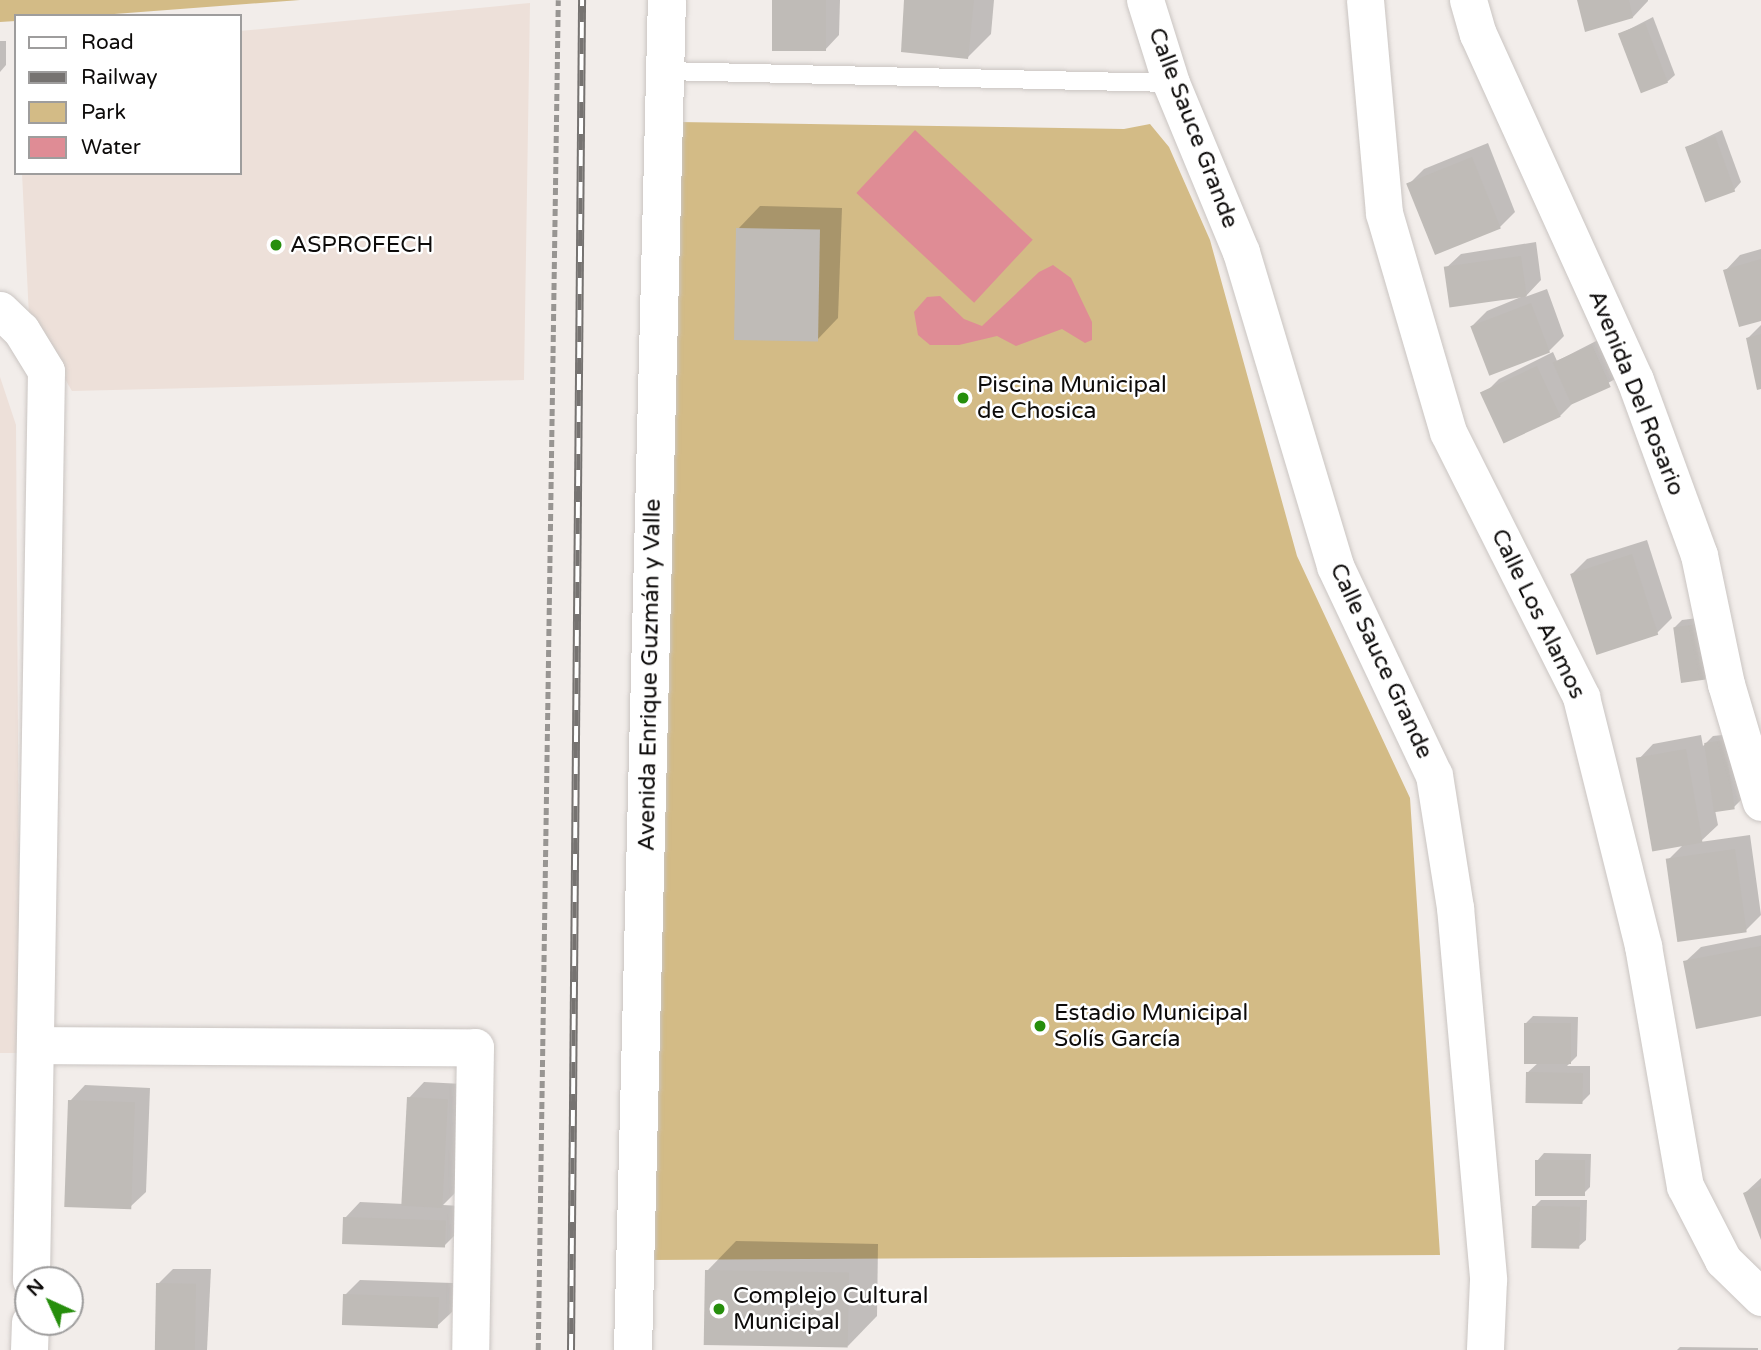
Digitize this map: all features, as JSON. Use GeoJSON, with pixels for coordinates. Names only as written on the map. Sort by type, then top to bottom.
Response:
{"type":"FeatureCollection","features":[{"type":"Feature","properties":{"kind":"street","name":"Avenida Enrique Guzmán y Valle"},"geometry":{"type":"LineString","coordinates":[[633,1350],[667,0]]}},
{"type":"Feature","properties":{"kind":"street","name":"Calle Sauce Grande"},"geometry":{"type":"LineString","coordinates":[[1145,0],[1171,83],[1241,252],[1335,566],[1434,775],[1455,907],[1488,1280],[1485,1350]]}},
{"type":"Feature","properties":{"kind":"street","name":"Calle Los Alamos"},"geometry":{"type":"LineString","coordinates":[[1365,0],[1384,213],[1448,432],[1580,697],[1643,946],[1685,1186],[1723,1260],[1761,1297]]}},
{"type":"Feature","properties":{"kind":"street","name":"Avenida Del Rosario"},"geometry":{"type":"LineString","coordinates":[[1468,0],[1478,34],[1635,380],[1699,555],[1726,684],[1761,802]]}},
{"type":"Feature","properties":{"kind":"street"},"geometry":{"type":"LineString","coordinates":[[0,310],[21,330],[46,371],[31,1266]]}},
{"type":"Feature","properties":{"kind":"street"},"geometry":{"type":"LineString","coordinates":[[37,1045],[475,1047],[470,1350]]}},
{"type":"Feature","properties":{"kind":"lane"},"geometry":{"type":"LineString","coordinates":[[665,71],[1171,83]]}},
{"type":"Feature","properties":{"kind":"path"},"geometry":{"type":"LineString","coordinates":[[538,1350],[558,0]]}},
{"type":"Feature","properties":{"kind":"shaded area","name":"ASPROFECH"},"geometry":{"type":"Polygon","coordinates":[[[530,3],[524,380],[72,391],[29,317],[22,175],[242,175],[242,31],[530,3]]]}},
{"type":"Feature","properties":{"kind":"shaded area"},"geometry":{"type":"Polygon","coordinates":[[[0,377],[16,425],[20,1053],[0,1053],[0,377]]]}},
{"type":"Feature","properties":{"kind":"green space"},"geometry":{"type":"Polygon","coordinates":[[[0,0],[300,0],[114,14],[14,14],[14,21],[0,22],[0,0]]]}},
{"type":"Feature","properties":{"kind":"green space","name":"Estadio Municipal Solís García"},"geometry":{"type":"Polygon","coordinates":[[[678,122],[1124,129],[1150,124],[1169,147],[1210,240],[1297,556],[1410,798],[1440,1255],[649,1260],[678,122]]]}},
{"type":"Feature","properties":{"kind":"water"},"geometry":{"type":"Polygon","coordinates":[[[915,130],[1033,240],[974,303],[856,193],[915,130]]]}},
{"type":"Feature","properties":{"kind":"water"},"geometry":{"type":"Polygon","coordinates":[[[1053,265],[1071,278],[1092,322],[1092,340],[1085,343],[1062,329],[1016,346],[997,336],[959,345],[930,345],[918,335],[914,312],[927,297],[940,296],[964,319],[982,326],[1039,272],[1053,265]]]}},
{"type":"Feature","properties":{"kind":"building"},"geometry":{"type":"Polygon","coordinates":[[[772,0],[826,0],[826,51],[772,51],[772,0]]]}},
{"type":"Feature","properties":{"kind":"building"},"geometry":{"type":"Polygon","coordinates":[[[904,0],[974,0],[968,59],[901,52],[904,0]]]}},
{"type":"Feature","properties":{"kind":"building"},"geometry":{"type":"Polygon","coordinates":[[[1577,0],[1629,0],[1633,18],[1585,32],[1577,0]]]}},
{"type":"Feature","properties":{"kind":"building"},"geometry":{"type":"Polygon","coordinates":[[[1645,23],[1668,83],[1641,93],[1618,33],[1645,23]]]}},
{"type":"Feature","properties":{"kind":"building"},"geometry":{"type":"Polygon","coordinates":[[[1715,136],[1735,191],[1705,202],[1685,147],[1715,136]]]}},
{"type":"Feature","properties":{"kind":"building"},"geometry":{"type":"Polygon","coordinates":[[[1472,157],[1501,228],[1435,255],[1406,184],[1472,157]]]}},
{"type":"Feature","properties":{"kind":"building"},"geometry":{"type":"Polygon","coordinates":[[[736,228],[820,229],[818,341],[734,340],[736,228]]]}},
{"type":"Feature","properties":{"kind":"building"},"geometry":{"type":"Polygon","coordinates":[[[1521,256],[1527,297],[1449,307],[1444,267],[1521,256]]]}},
{"type":"Feature","properties":{"kind":"building"},"geometry":{"type":"Polygon","coordinates":[[[1761,259],[1761,321],[1739,327],[1723,270],[1761,259]]]}},
{"type":"Feature","properties":{"kind":"building"},"geometry":{"type":"Polygon","coordinates":[[[1531,303],[1550,352],[1489,376],[1470,326],[1531,303]]]}},
{"type":"Feature","properties":{"kind":"building"},"geometry":{"type":"Polygon","coordinates":[[[1761,334],[1761,389],[1757,390],[1746,338],[1761,334]]]}},
{"type":"Feature","properties":{"kind":"building"},"geometry":{"type":"Polygon","coordinates":[[[1592,345],[1611,387],[1571,405],[1553,362],[1592,345]]]}},
{"type":"Feature","properties":{"kind":"building"},"geometry":{"type":"Polygon","coordinates":[[[1537,366],[1561,417],[1504,443],[1480,393],[1537,366]]]}},
{"type":"Feature","properties":{"kind":"building"},"geometry":{"type":"Polygon","coordinates":[[[1632,554],[1658,635],[1596,655],[1570,574],[1632,554]]]}},
{"type":"Feature","properties":{"kind":"building"},"geometry":{"type":"Polygon","coordinates":[[[1698,624],[1706,679],[1681,683],[1673,627],[1698,624]]]}},
{"type":"Feature","properties":{"kind":"building"},"geometry":{"type":"Polygon","coordinates":[[[1725,740],[1735,809],[1714,812],[1704,743],[1725,740]]]}},
{"type":"Feature","properties":{"kind":"building"},"geometry":{"type":"Polygon","coordinates":[[[1686,749],[1702,843],[1652,851],[1636,758],[1686,749]]]}},
{"type":"Feature","properties":{"kind":"building"},"geometry":{"type":"Polygon","coordinates":[[[1735,849],[1747,932],[1677,942],[1666,859],[1735,849]]]}},
{"type":"Feature","properties":{"kind":"building"},"geometry":{"type":"Polygon","coordinates":[[[1761,946],[1761,1016],[1696,1029],[1683,961],[1761,946]]]}},
{"type":"Feature","properties":{"kind":"building"},"geometry":{"type":"Polygon","coordinates":[[[1524,1023],[1571,1023],[1571,1064],[1524,1064],[1524,1023]]]}},
{"type":"Feature","properties":{"kind":"building"},"geometry":{"type":"Polygon","coordinates":[[[1526,1072],[1583,1073],[1582,1104],[1525,1103],[1526,1072]]]}},
{"type":"Feature","properties":{"kind":"building"},"geometry":{"type":"Polygon","coordinates":[[[407,1097],[448,1099],[442,1208],[401,1206],[407,1097]]]}},
{"type":"Feature","properties":{"kind":"building"},"geometry":{"type":"Polygon","coordinates":[[[68,1100],[135,1102],[131,1209],[64,1207],[68,1100]]]}},
{"type":"Feature","properties":{"kind":"building"},"geometry":{"type":"Polygon","coordinates":[[[1535,1160],[1585,1160],[1585,1196],[1535,1196],[1535,1160]]]}},
{"type":"Feature","properties":{"kind":"building"},"geometry":{"type":"Polygon","coordinates":[[[1761,1186],[1761,1240],[1743,1193],[1761,1186]]]}},
{"type":"Feature","properties":{"kind":"building"},"geometry":{"type":"Polygon","coordinates":[[[1532,1206],[1580,1207],[1579,1249],[1531,1248],[1532,1206]]]}},
{"type":"Feature","properties":{"kind":"building"},"geometry":{"type":"Polygon","coordinates":[[[343,1217],[446,1221],[445,1248],[342,1244],[343,1217]]]}},
{"type":"Feature","properties":{"kind":"building"},"geometry":{"type":"Polygon","coordinates":[[[705,1270],[849,1273],[848,1348],[704,1345],[705,1270]]]}},
{"type":"Feature","properties":{"kind":"building"},"geometry":{"type":"Polygon","coordinates":[[[156,1283],[196,1284],[195,1350],[155,1350],[156,1283]]]}},
{"type":"Feature","properties":{"kind":"building"},"geometry":{"type":"Polygon","coordinates":[[[343,1294],[439,1297],[438,1328],[342,1325],[343,1294]]]}},
{"type":"Feature","properties":{"kind":"railway"},"geometry":{"type":"LineString","coordinates":[[571,1350],[582,0]]}},
{"type":"Feature","properties":{"kind":"place","name":"ASPROFECH"},"geometry":{"type":"Point","coordinates":[276,245]}},
{"type":"Feature","properties":{"kind":"place","name":"Piscina Municipal de Chosica"},"geometry":{"type":"Point","coordinates":[963,398]}},
{"type":"Feature","properties":{"kind":"place","name":"Estadio Municipal Solís García"},"geometry":{"type":"Point","coordinates":[1040,1026]}},
{"type":"Feature","properties":{"kind":"place","name":"Complejo Cultural Municipal"},"geometry":{"type":"Point","coordinates":[719,1309]}}]}
